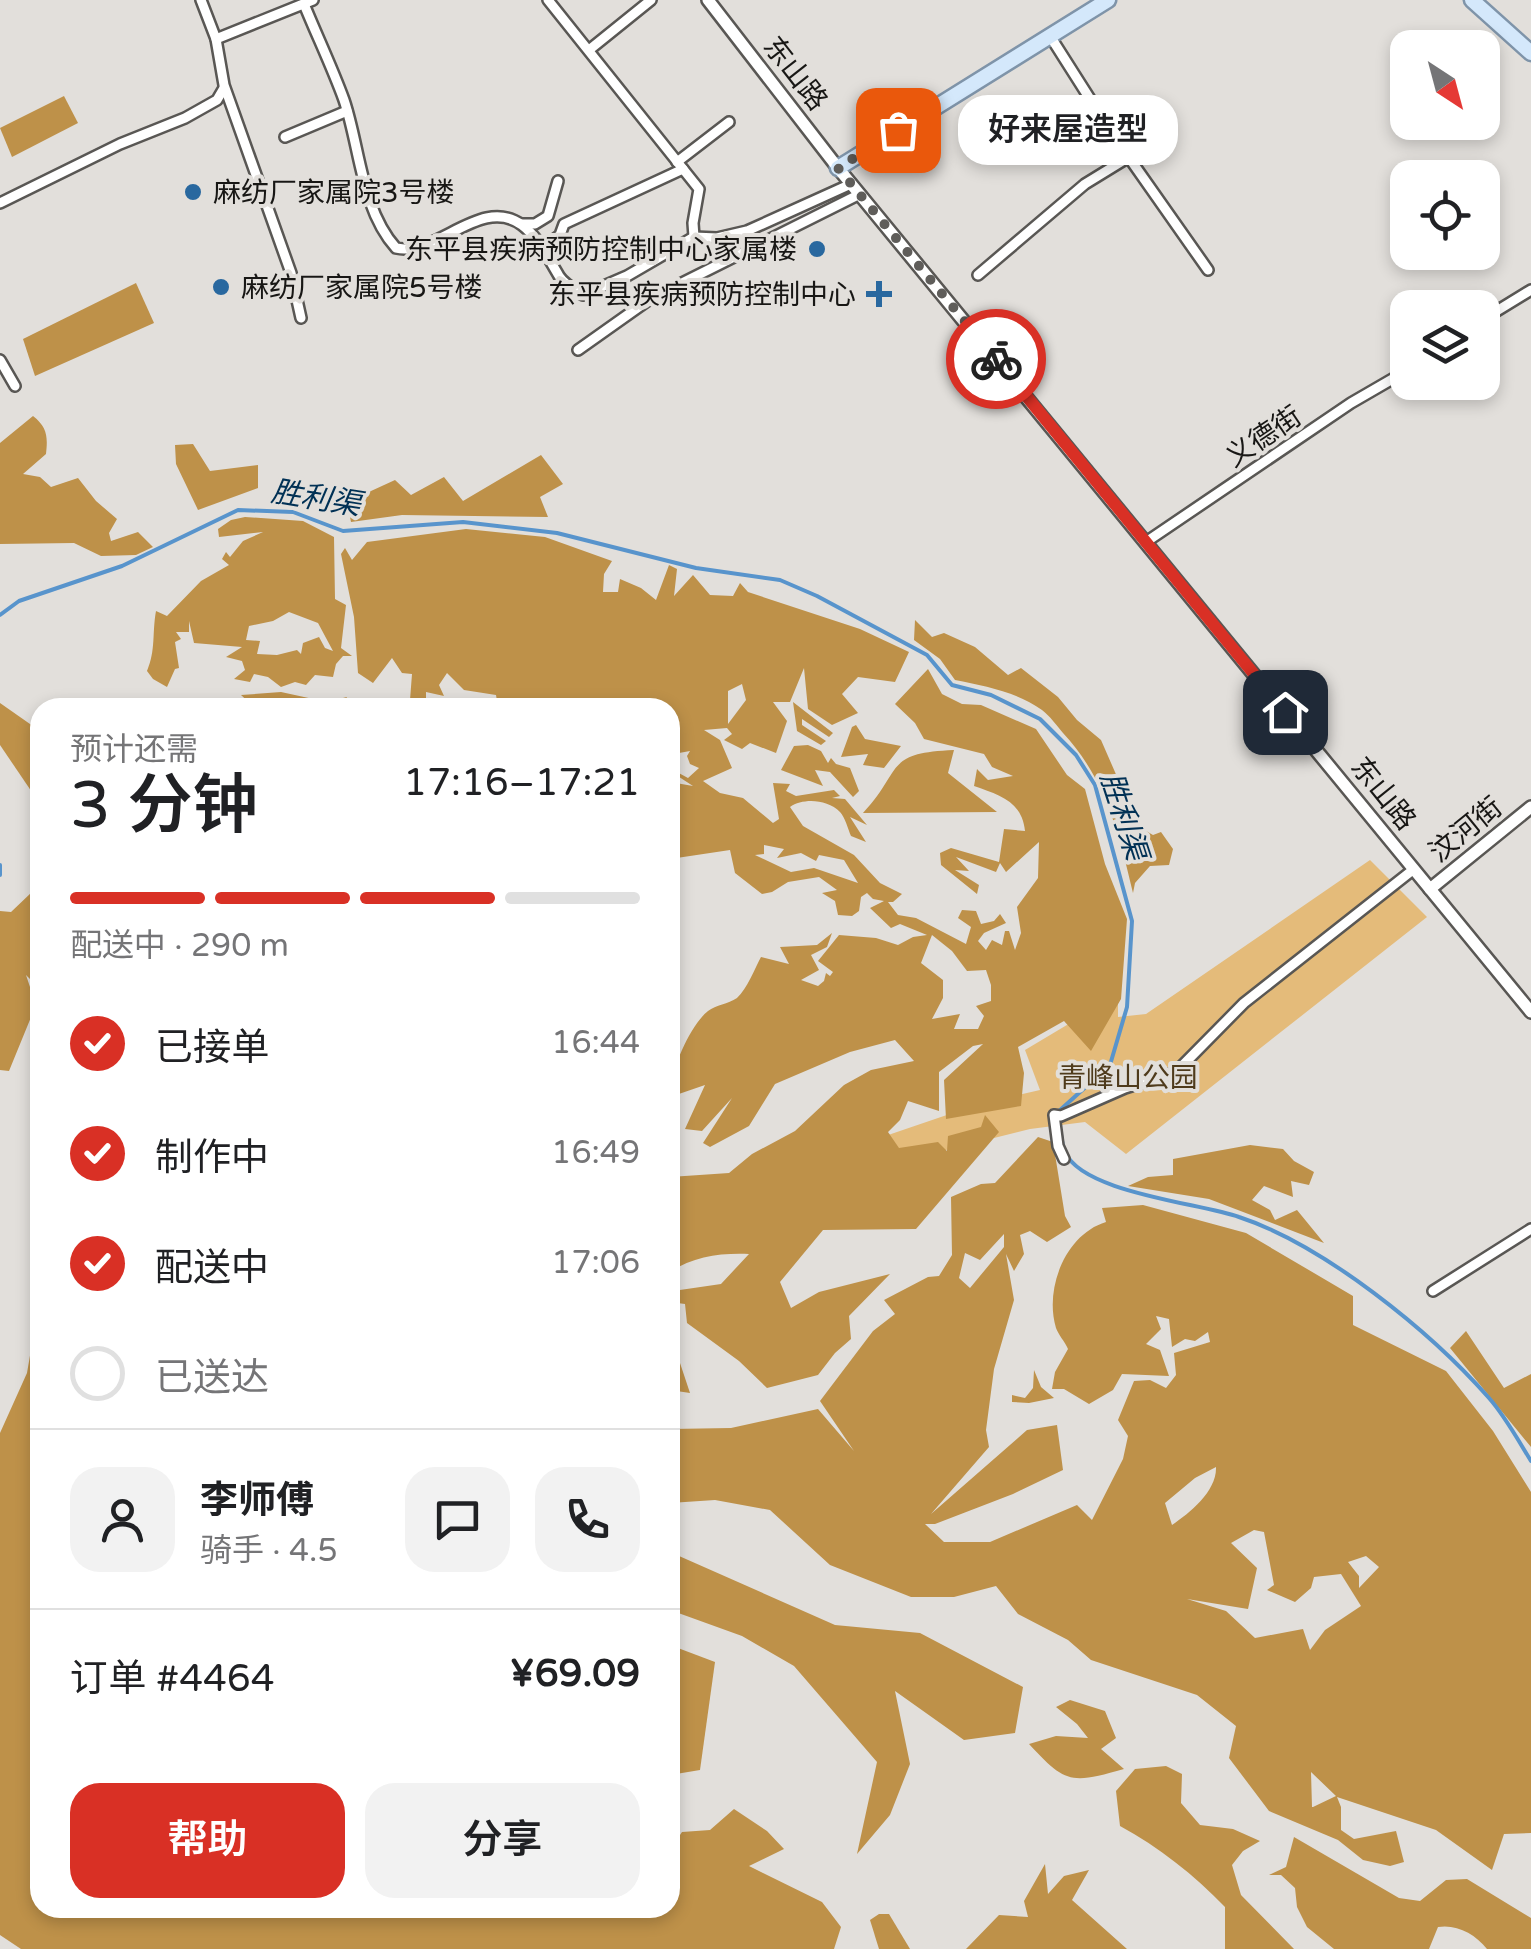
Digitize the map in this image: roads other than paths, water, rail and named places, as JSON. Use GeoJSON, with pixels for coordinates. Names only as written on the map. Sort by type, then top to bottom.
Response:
{"type":"FeatureCollection","features":[{"type":"Feature","properties":{"kind":"main road"},"geometry":{"type":"LineString","coordinates":[[838,168],[1049,34],[1086,5],[1108,0]]}},
{"type":"Feature","properties":{"kind":"main road"},"geometry":{"type":"LineString","coordinates":[[1472,0],[1531,53]]}},
{"type":"Feature","properties":{"kind":"street"},"geometry":{"type":"LineString","coordinates":[[202,0],[216,39],[224,85],[291,273],[301,318]]}},
{"type":"Feature","properties":{"kind":"street"},"geometry":{"type":"LineString","coordinates":[[548,0],[699,189],[692,223],[694,236]]}},
{"type":"Feature","properties":{"kind":"street"},"geometry":{"type":"LineString","coordinates":[[589,50],[652,0]]}},
{"type":"Feature","properties":{"kind":"street","name":"东山路"},"geometry":{"type":"LineString","coordinates":[[708,0],[838,168],[1531,1012]]}},
{"type":"Feature","properties":{"kind":"street"},"geometry":{"type":"LineString","coordinates":[[216,39],[309,2],[347,111],[366,187],[384,235],[396,248],[413,249],[486,218],[535,224],[548,216],[558,181]]}},
{"type":"Feature","properties":{"kind":"street"},"geometry":{"type":"LineString","coordinates":[[1049,34],[1208,270]]}},
{"type":"Feature","properties":{"kind":"street"},"geometry":{"type":"LineString","coordinates":[[0,203],[120,144],[196,113],[220,98],[224,85]]}},
{"type":"Feature","properties":{"kind":"street"},"geometry":{"type":"LineString","coordinates":[[285,137],[347,111]]}},
{"type":"Feature","properties":{"kind":"street"},"geometry":{"type":"LineString","coordinates":[[548,256],[548,244],[560,235],[564,224],[680,166],[729,122]]}},
{"type":"Feature","properties":{"kind":"street"},"geometry":{"type":"LineString","coordinates":[[978,275],[1085,184],[1129,157]]}},
{"type":"Feature","properties":{"kind":"street"},"geometry":{"type":"LineString","coordinates":[[522,224],[548,256],[560,279],[583,296],[627,276],[694,236],[717,238],[747,232],[856,189]]}},
{"type":"Feature","properties":{"kind":"street"},"geometry":{"type":"LineString","coordinates":[[578,350],[650,299],[838,208],[856,189]]}},
{"type":"Feature","properties":{"kind":"street"},"geometry":{"type":"LineString","coordinates":[[1500,309],[1531,290]]}},
{"type":"Feature","properties":{"kind":"street"},"geometry":{"type":"LineString","coordinates":[[0,360],[15,386]]}},
{"type":"Feature","properties":{"kind":"street","name":"义德街"},"geometry":{"type":"LineString","coordinates":[[1146,542],[1390,380]]}},
{"type":"Feature","properties":{"kind":"street","name":"汶河街"},"geometry":{"type":"LineString","coordinates":[[1430,889],[1531,807]]}},
{"type":"Feature","properties":{"kind":"street"},"geometry":{"type":"LineString","coordinates":[[1064,1159],[1054,1114],[1061,1116],[1125,1088],[1176,1072],[1244,1003],[1414,870]]}},
{"type":"Feature","properties":{"kind":"street"},"geometry":{"type":"LineString","coordinates":[[1433,1291],[1531,1230]]}},
{"type":"Feature","properties":{"kind":"waterway","name":"胜利渠"},"geometry":{"type":"LineString","coordinates":[[0,615],[19,601],[122,566],[238,510],[293,512],[343,531],[463,522],[557,533],[696,568],[780,580],[817,596],[927,655],[952,685],[991,695],[1040,719],[1076,755],[1095,785],[1132,921],[1127,1007],[1110,1065],[1058,1116]]}},
{"type":"Feature","properties":{"kind":"waterway","name":"胜利渠"},"geometry":{"type":"LineString","coordinates":[[0,865],[0,875]]}},
{"type":"Feature","properties":{"kind":"waterway","name":"胜利渠"},"geometry":{"type":"LineString","coordinates":[[1060,1130],[1065,1152],[1076,1166],[1094,1177],[1144,1195],[1239,1217],[1272,1230],[1340,1269],[1406,1319],[1465,1372],[1500,1412],[1531,1461]]}},
{"type":"Feature","properties":{"kind":"place","name":"好来屋造型"},"geometry":{"type":"Point","coordinates":[898,130]}},
{"type":"Feature","properties":{"kind":"place","name":"麻纺厂家属院3号楼"},"geometry":{"type":"Point","coordinates":[193,192]}},
{"type":"Feature","properties":{"kind":"place","name":"东平县疾病预防控制中心家属楼"},"geometry":{"type":"Point","coordinates":[817,249]}},
{"type":"Feature","properties":{"kind":"place","name":"麻纺厂家属院5号楼"},"geometry":{"type":"Point","coordinates":[221,287]}},
{"type":"Feature","properties":{"kind":"place","name":"东平县疾病预防控制中心"},"geometry":{"type":"Point","coordinates":[879,294]}},
{"type":"Feature","properties":{"kind":"park label","name":"青峰山公园"},"geometry":{"type":"Point","coordinates":[1128,1077]}}]}
